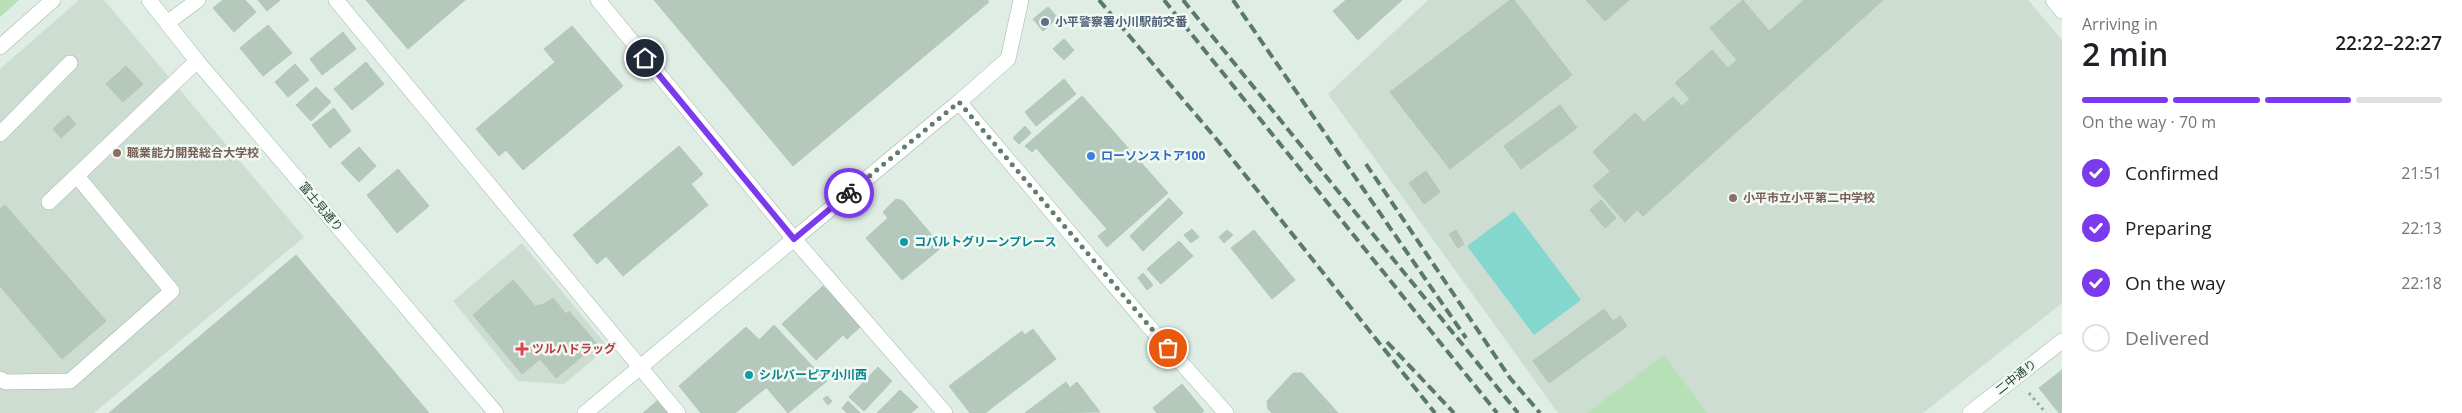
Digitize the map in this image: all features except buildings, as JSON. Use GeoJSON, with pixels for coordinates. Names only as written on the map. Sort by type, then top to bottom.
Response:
{"type":"FeatureCollection","features":[{"type":"Feature","properties":{"kind":"street"},"geometry":{"type":"LineString","coordinates":[[0,47],[53,0]]}},
{"type":"Feature","properties":{"kind":"street","name":"富士見通り"},"geometry":{"type":"LineString","coordinates":[[149,0],[198,61],[496,413]]}},
{"type":"Feature","properties":{"kind":"street"},"geometry":{"type":"LineString","coordinates":[[167,23],[198,0]]}},
{"type":"Feature","properties":{"kind":"street"},"geometry":{"type":"LineString","coordinates":[[336,0],[678,413]]}},
{"type":"Feature","properties":{"kind":"street"},"geometry":{"type":"LineString","coordinates":[[598,0],[794,239],[945,413]]}},
{"type":"Feature","properties":{"kind":"street"},"geometry":{"type":"LineString","coordinates":[[584,413],[959,102],[1008,59],[1021,0]]}},
{"type":"Feature","properties":{"kind":"street"},"geometry":{"type":"LineString","coordinates":[[2053,0],[2062,11]]}},
{"type":"Feature","properties":{"kind":"street"},"geometry":{"type":"LineString","coordinates":[[49,202],[198,61]]}},
{"type":"Feature","properties":{"kind":"street"},"geometry":{"type":"LineString","coordinates":[[0,134],[70,63]]}},
{"type":"Feature","properties":{"kind":"street"},"geometry":{"type":"LineString","coordinates":[[959,102],[1145,322],[1226,413]]}},
{"type":"Feature","properties":{"kind":"street"},"geometry":{"type":"LineString","coordinates":[[0,379],[6,382],[70,381],[172,291],[77,176]]}},
{"type":"Feature","properties":{"kind":"street","name":"二中通り"},"geometry":{"type":"LineString","coordinates":[[1970,413],[2062,341]]}},
{"type":"Feature","properties":{"kind":"shaded area","name":"職業能力開発総合大学校"},"geometry":{"type":"Polygon","coordinates":[[[79,0],[104,0],[304,237],[94,413],[0,413],[0,69],[79,0]]]}},
{"type":"Feature","properties":{"kind":"shaded area","name":"小平市立小平第二中学校"},"geometry":{"type":"Polygon","coordinates":[[[1428,0],[2028,0],[2062,40],[2062,303],[1923,413],[1558,413],[1328,94],[1428,0]]]}},
{"type":"Feature","properties":{"kind":"shaded area"},"geometry":{"type":"Polygon","coordinates":[[[522,243],[608,347],[564,384],[518,381],[453,301],[522,243]]]}},
{"type":"Feature","properties":{"kind":"green space"},"geometry":{"type":"Polygon","coordinates":[[[0,0],[19,0],[0,17],[0,0]]]}},
{"type":"Feature","properties":{"kind":"green space"},"geometry":{"type":"Polygon","coordinates":[[[1664,355],[1707,413],[1587,413],[1664,355]]]}},
{"type":"Feature","properties":{"kind":"water"},"geometry":{"type":"Polygon","coordinates":[[[1514,211],[1581,300],[1534,335],[1467,246],[1514,211]]]}},
{"type":"Feature","properties":{"kind":"railway"},"geometry":{"type":"LineString","coordinates":[[1099,0],[1218,141],[1435,413]]}},
{"type":"Feature","properties":{"kind":"railway"},"geometry":{"type":"LineString","coordinates":[[1164,0],[1497,413]]}},
{"type":"Feature","properties":{"kind":"railway"},"geometry":{"type":"LineString","coordinates":[[1183,0],[1518,413]]}},
{"type":"Feature","properties":{"kind":"railway"},"geometry":{"type":"LineString","coordinates":[[1233,0],[1466,338]]}},
{"type":"Feature","properties":{"kind":"railway"},"geometry":{"type":"LineString","coordinates":[[1366,164],[1510,378],[1540,413]]}},
{"type":"Feature","properties":{"kind":"railway"},"geometry":{"type":"LineString","coordinates":[[1387,342],[1454,413]]}},
{"type":"Feature","properties":{"kind":"way so far"},"geometry":{"type":"LineString","coordinates":[[849,193],[959,102],[1168,348]]}},
{"type":"Feature","properties":{"kind":"place","name":"小平警察署小川駅前交番"},"geometry":{"type":"Point","coordinates":[1045,22]}},
{"type":"Feature","properties":{"kind":"place","name":"職業能力開発総合大学校"},"geometry":{"type":"Point","coordinates":[117,153]}},
{"type":"Feature","properties":{"kind":"place","name":"ローソンストア100"},"geometry":{"type":"Point","coordinates":[1091,156]}},
{"type":"Feature","properties":{"kind":"place","name":"小平市立小平第二中学校"},"geometry":{"type":"Point","coordinates":[1733,198]}},
{"type":"Feature","properties":{"kind":"place","name":"コバルトグリーンプレース"},"geometry":{"type":"Point","coordinates":[904,242]}},
{"type":"Feature","properties":{"kind":"place","name":"ツルハドラッグ"},"geometry":{"type":"Point","coordinates":[522,349]}},
{"type":"Feature","properties":{"kind":"place","name":"シルバーピア小川西"},"geometry":{"type":"Point","coordinates":[749,375]}},
{"type":"Feature","properties":{"kind":"route"},"geometry":{"type":"LineString","coordinates":[[645,58],[794,239],[849,193]]}}]}
